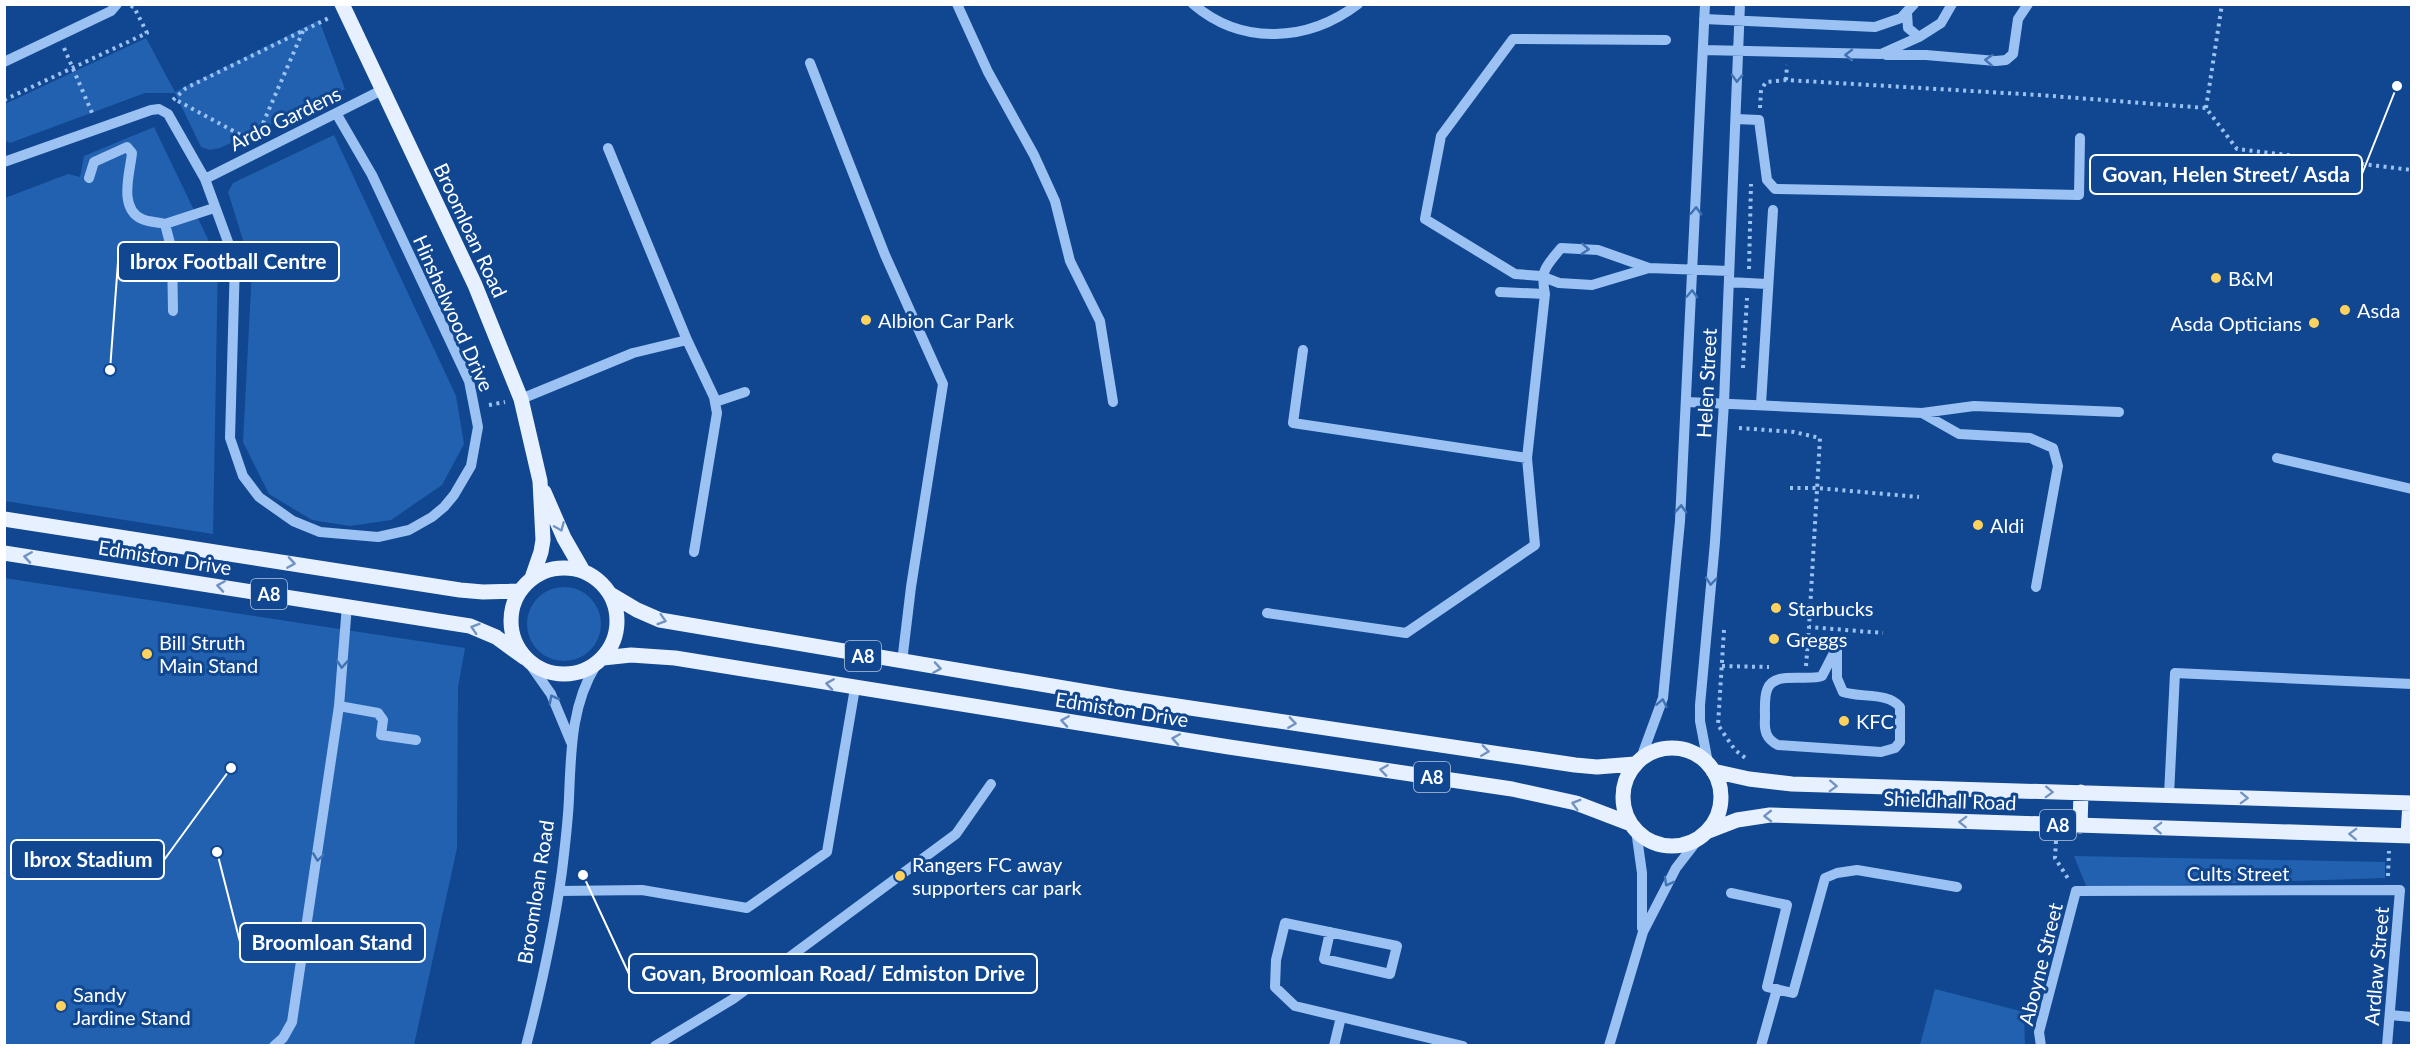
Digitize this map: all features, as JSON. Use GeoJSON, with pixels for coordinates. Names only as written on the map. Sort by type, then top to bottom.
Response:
{"type":"FeatureCollection","features":[{"type":"Feature","properties":{"kind":"main road","name":"Broomloan Road"},"geometry":{"type":"LineString","coordinates":[[343,7],[475,285],[521,399],[540,481],[564,538],[584,571]]}},
{"type":"Feature","properties":{"kind":"main road","name":"Broomloan Road"},"geometry":{"type":"LineString","coordinates":[[532,578],[542,552],[543,540],[540,481]]}},
{"type":"Feature","properties":{"kind":"main road","name":"Edmiston Drive"},"geometry":{"type":"LineString","coordinates":[[4,519],[460,590],[519,591]]}},
{"type":"Feature","properties":{"kind":"main road","name":"Edmiston Drive"},"geometry":{"type":"LineString","coordinates":[[4,553],[470,626],[496,637],[526,659]]}},
{"type":"Feature","properties":{"kind":"main road"},"geometry":{"type":"LineString","coordinates":[[566,567],[584,571],[599,580],[610,594],[617,610],[618,627],[613,644],[600,662],[573,674],[555,674],[539,669],[526,659],[515,643],[510,626],[512,608],[519,591],[532,578],[548,570],[566,567]]}},
{"type":"Feature","properties":{"kind":"main road","name":"Edmiston Drive"},"geometry":{"type":"LineString","coordinates":[[610,594],[660,620],[1123,698],[1575,765],[1597,767],[1638,761]]}},
{"type":"Feature","properties":{"kind":"main road","name":"Edmiston Drive"},"geometry":{"type":"LineString","coordinates":[[600,662],[631,655],[675,658],[1229,747],[1512,789],[1576,803],[1633,827]]}},
{"type":"Feature","properties":{"kind":"main road"},"geometry":{"type":"LineString","coordinates":[[1665,748],[1682,748],[1697,755],[1711,767],[1718,781],[1721,798],[1718,813],[1703,835],[1686,844],[1670,846],[1655,843],[1633,827],[1624,810],[1622,795],[1626,778],[1638,761],[1665,748]]}},
{"type":"Feature","properties":{"kind":"main road","name":"Shieldhall Road"},"geometry":{"type":"LineString","coordinates":[[1711,767],[1749,779],[1792,784],[2411,803]]}},
{"type":"Feature","properties":{"kind":"main road"},"geometry":{"type":"LineString","coordinates":[[2080,826],[2082,792]]}},
{"type":"Feature","properties":{"kind":"main road"},"geometry":{"type":"LineString","coordinates":[[2410,836],[2411,803]]}},
{"type":"Feature","properties":{"kind":"main road","name":"Shieldhall Road"},"geometry":{"type":"LineString","coordinates":[[1703,835],[1737,820],[1770,815],[2410,836]]}},
{"type":"Feature","properties":{"kind":"street"},"geometry":{"type":"LineString","coordinates":[[4,62],[111,11],[117,4]]}},
{"type":"Feature","properties":{"kind":"street"},"geometry":{"type":"LineString","coordinates":[[957,4],[988,72],[1034,155],[1055,201],[1070,261],[1100,321],[1113,402]]}},
{"type":"Feature","properties":{"kind":"street"},"geometry":{"type":"LineString","coordinates":[[1193,4],[1209,18],[1252,33],[1297,34],[1340,18],[1358,4]]}},
{"type":"Feature","properties":{"kind":"street","name":"Helen Street"},"geometry":{"type":"LineString","coordinates":[[1638,761],[1663,698],[1680,521],[1694,269],[1705,4]]}},
{"type":"Feature","properties":{"kind":"street","name":"Helen Street"},"geometry":{"type":"LineString","coordinates":[[1711,767],[1702,737],[1700,705],[1715,542],[1724,403],[1740,4]]}},
{"type":"Feature","properties":{"kind":"street"},"geometry":{"type":"LineString","coordinates":[[1881,54],[1919,37],[1941,22],[1952,4]]}},
{"type":"Feature","properties":{"kind":"street"},"geometry":{"type":"LineString","coordinates":[[1702,50],[1926,55],[1996,62],[2006,60],[2013,54],[2018,19],[2028,4]]}},
{"type":"Feature","properties":{"kind":"street"},"geometry":{"type":"LineString","coordinates":[[1704,19],[1875,27],[1901,18],[1911,9]]}},
{"type":"Feature","properties":{"kind":"street"},"geometry":{"type":"LineString","coordinates":[[1911,9],[1908,28],[1919,37]]}},
{"type":"Feature","properties":{"kind":"street"},"geometry":{"type":"LineString","coordinates":[[1666,40],[1513,39],[1441,136],[1425,219],[1515,274],[1541,276],[1559,283],[1593,285],[1649,268],[1694,269],[1767,284]]}},
{"type":"Feature","properties":{"kind":"street"},"geometry":{"type":"LineString","coordinates":[[810,63],[885,255],[943,384],[910,587],[902,662]]}},
{"type":"Feature","properties":{"kind":"street","name":"Ardo Gardens"},"geometry":{"type":"LineString","coordinates":[[205,178],[382,90]]}},
{"type":"Feature","properties":{"kind":"street","name":"Hinshelwood Drive"},"geometry":{"type":"LineString","coordinates":[[4,162],[98,127],[151,110],[164,110],[205,178],[235,261],[230,438],[243,476],[259,497],[278,512],[320,532],[378,537],[409,530],[444,507],[471,466],[478,438],[476,408],[469,381],[372,176],[336,113]]}},
{"type":"Feature","properties":{"kind":"street"},"geometry":{"type":"LineString","coordinates":[[1736,119],[1759,120],[1767,180],[1775,189],[2079,195],[2080,138]]}},
{"type":"Feature","properties":{"kind":"street"},"geometry":{"type":"LineString","coordinates":[[89,178],[94,162],[126,147],[132,153],[127,198],[130,210],[142,219],[165,224],[214,208]]}},
{"type":"Feature","properties":{"kind":"street"},"geometry":{"type":"LineString","coordinates":[[609,148],[687,340],[715,402],[717,413],[694,552]]}},
{"type":"Feature","properties":{"kind":"street"},"geometry":{"type":"LineString","coordinates":[[1761,404],[1773,210]]}},
{"type":"Feature","properties":{"kind":"street"},"geometry":{"type":"LineString","coordinates":[[165,224],[172,251],[173,311]]}},
{"type":"Feature","properties":{"kind":"street"},"geometry":{"type":"LineString","coordinates":[[1267,613],[1406,633],[1535,545],[1527,458],[1545,294],[1541,276],[1561,248],[1598,250],[1649,268]]}},
{"type":"Feature","properties":{"kind":"street"},"geometry":{"type":"LineString","coordinates":[[1500,292],[1545,294]]}},
{"type":"Feature","properties":{"kind":"street"},"geometry":{"type":"LineString","coordinates":[[521,399],[633,352],[687,340]]}},
{"type":"Feature","properties":{"kind":"street"},"geometry":{"type":"LineString","coordinates":[[1303,350],[1293,423],[1527,458]]}},
{"type":"Feature","properties":{"kind":"street"},"geometry":{"type":"LineString","coordinates":[[715,402],[745,392]]}},
{"type":"Feature","properties":{"kind":"street"},"geometry":{"type":"LineString","coordinates":[[1687,402],[1922,413],[1974,406],[2119,412]]}},
{"type":"Feature","properties":{"kind":"street"},"geometry":{"type":"LineString","coordinates":[[1922,413],[1959,434],[2030,438],[2053,448],[2058,466],[2036,587]]}},
{"type":"Feature","properties":{"kind":"street"},"geometry":{"type":"LineString","coordinates":[[2277,458],[2412,489]]}},
{"type":"Feature","properties":{"kind":"street"},"geometry":{"type":"LineString","coordinates":[[274,1046],[284,1038],[292,1022],[339,706],[347,605]]}},
{"type":"Feature","properties":{"kind":"street"},"geometry":{"type":"LineString","coordinates":[[1837,647],[1837,678],[1843,692],[1854,696],[1889,698],[1900,707],[1900,742],[1895,748],[1881,752],[1778,745],[1770,741],[1766,735],[1764,727],[1767,689],[1771,683],[1785,678],[1810,679],[1822,676],[1837,647]]}},
{"type":"Feature","properties":{"kind":"street","name":"Broomloan Road"},"geometry":{"type":"LineString","coordinates":[[526,659],[551,694],[571,742]]}},
{"type":"Feature","properties":{"kind":"street","name":"Broomloan Road"},"geometry":{"type":"LineString","coordinates":[[526,1046],[541,985],[559,891],[568,805],[571,742],[580,699],[588,677],[600,662]]}},
{"type":"Feature","properties":{"kind":"street"},"geometry":{"type":"LineString","coordinates":[[2169,795],[2175,673],[2412,684]]}},
{"type":"Feature","properties":{"kind":"street"},"geometry":{"type":"LineString","coordinates":[[559,891],[642,890],[747,908],[827,852],[855,688]]}},
{"type":"Feature","properties":{"kind":"street"},"geometry":{"type":"LineString","coordinates":[[339,706],[378,712],[382,716],[381,735],[416,740]]}},
{"type":"Feature","properties":{"kind":"street"},"geometry":{"type":"LineString","coordinates":[[655,1046],[733,999],[956,834],[991,784]]}},
{"type":"Feature","properties":{"kind":"street"},"geometry":{"type":"LineString","coordinates":[[1633,827],[1641,858],[1642,932]]}},
{"type":"Feature","properties":{"kind":"street"},"geometry":{"type":"LineString","coordinates":[[1609,1046],[1642,932],[1676,868],[1703,835]]}},
{"type":"Feature","properties":{"kind":"street"},"geometry":{"type":"LineString","coordinates":[[1731,893],[1787,905],[1767,987],[1792,993],[1824,878],[1857,870],[1957,888]]}},
{"type":"Feature","properties":{"kind":"street","name":"Cults Street"},"geometry":{"type":"LineString","coordinates":[[2076,891],[2400,890]]}},
{"type":"Feature","properties":{"kind":"street","name":"Ardlaw Street"},"geometry":{"type":"LineString","coordinates":[[2387,1046],[2400,890]]}},
{"type":"Feature","properties":{"kind":"street","name":"Aboyne Street"},"geometry":{"type":"LineString","coordinates":[[2041,1046],[2039,1032],[2076,891]]}},
{"type":"Feature","properties":{"kind":"street"},"geometry":{"type":"LineString","coordinates":[[1330,932],[1324,959],[1390,974],[1397,946],[1330,932],[1285,923],[1276,960],[1275,987],[1296,1006],[1463,1046]]}},
{"type":"Feature","properties":{"kind":"street"},"geometry":{"type":"LineString","coordinates":[[1761,1046],[1777,989]]}},
{"type":"Feature","properties":{"kind":"street"},"geometry":{"type":"LineString","coordinates":[[2390,1015],[2412,1017]]}},
{"type":"Feature","properties":{"kind":"street"},"geometry":{"type":"LineString","coordinates":[[1334,1046],[1341,1017]]}},
{"type":"Feature","properties":{"kind":"path"},"geometry":{"type":"LineString","coordinates":[[4,100],[147,33],[134,7],[117,4]]}},
{"type":"Feature","properties":{"kind":"path"},"geometry":{"type":"LineString","coordinates":[[2222,4],[2206,108],[2237,149],[2412,170]]}},
{"type":"Feature","properties":{"kind":"path"},"geometry":{"type":"LineString","coordinates":[[186,88],[304,30],[343,7]]}},
{"type":"Feature","properties":{"kind":"path"},"geometry":{"type":"LineString","coordinates":[[254,142],[304,30]]}},
{"type":"Feature","properties":{"kind":"path"},"geometry":{"type":"LineString","coordinates":[[59,36],[98,127]]}},
{"type":"Feature","properties":{"kind":"path"},"geometry":{"type":"LineString","coordinates":[[1759,120],[1761,90],[1766,82],[1779,80],[2040,95],[2206,108]]}},
{"type":"Feature","properties":{"kind":"path"},"geometry":{"type":"LineString","coordinates":[[174,99],[265,148]]}},
{"type":"Feature","properties":{"kind":"path"},"geometry":{"type":"LineString","coordinates":[[476,408],[521,399]]}},
{"type":"Feature","properties":{"kind":"path"},"geometry":{"type":"LineString","coordinates":[[1738,440],[1739,428],[1794,432],[1820,438],[1806,669],[1795,669]]}},
{"type":"Feature","properties":{"kind":"path"},"geometry":{"type":"LineString","coordinates":[[1790,488],[1817,488],[1919,497]]}},
{"type":"Feature","properties":{"kind":"path"},"geometry":{"type":"LineString","coordinates":[[1725,618],[1718,725],[1736,750],[1752,763]]}},
{"type":"Feature","properties":{"kind":"path"},"geometry":{"type":"LineString","coordinates":[[1809,627],[1883,633]]}},
{"type":"Feature","properties":{"kind":"path"},"geometry":{"type":"LineString","coordinates":[[1722,666],[1774,668]]}},
{"type":"Feature","properties":{"kind":"path"},"geometry":{"type":"LineString","coordinates":[[2056,825],[2055,858],[2076,891]]}},
{"type":"Feature","properties":{"kind":"path"},"geometry":{"type":"LineString","coordinates":[[2390,835],[2387,875],[2400,890]]}},
{"type":"Feature","properties":{"kind":"shaded area"},"geometry":{"type":"Polygon","coordinates":[[[319,20],[345,89],[220,148],[210,150],[201,147],[175,93],[145,93],[10,143],[5,141],[5,104],[146,38],[175,92],[319,20]]]}},
{"type":"Feature","properties":{"kind":"shaded area"},"geometry":{"type":"Polygon","coordinates":[[[154,127],[218,260],[213,534],[5,501],[5,198],[68,174],[80,177],[84,156],[154,127]]]}},
{"type":"Feature","properties":{"kind":"shaded area"},"geometry":{"type":"Polygon","coordinates":[[[334,135],[456,396],[464,444],[442,485],[391,520],[350,526],[312,520],[269,494],[243,442],[252,269],[228,192],[233,183],[334,135]]]}},
{"type":"Feature","properties":{"kind":"shaded area"},"geometry":{"type":"Polygon","coordinates":[[[4,578],[465,648],[458,687],[457,848],[414,1045],[5,1045],[4,578]]]}},
{"type":"Feature","properties":{"kind":"shaded area"},"geometry":{"type":"Polygon","coordinates":[[[564,587],[578,590],[590,598],[598,610],[601,624],[598,638],[590,650],[578,658],[564,661],[550,658],[538,650],[530,638],[527,624],[530,610],[538,598],[550,590],[564,587]]]}},
{"type":"Feature","properties":{"kind":"shaded area"},"geometry":{"type":"Polygon","coordinates":[[[2074,856],[2385,862],[2385,878],[2087,888],[2074,856]]]}},
{"type":"Feature","properties":{"kind":"shaded area"},"geometry":{"type":"Polygon","coordinates":[[[1935,989],[2024,1012],[2025,1045],[1920,1045],[1935,989]]]}},
{"type":"Feature","properties":{"kind":"place","name":"Govan, Helen Street/ Asda"},"geometry":{"type":"Point","coordinates":[2397,86]}},
{"type":"Feature","properties":{"kind":"place","name":"B&M"},"geometry":{"type":"Point","coordinates":[2216,278]}},
{"type":"Feature","properties":{"kind":"place","name":"Asda"},"geometry":{"type":"Point","coordinates":[2345,310]}},
{"type":"Feature","properties":{"kind":"place","name":"Albion Car Park"},"geometry":{"type":"Point","coordinates":[866,320]}},
{"type":"Feature","properties":{"kind":"place","name":"Asda Opticians"},"geometry":{"type":"Point","coordinates":[2314,323]}},
{"type":"Feature","properties":{"kind":"place","name":"Ibrox Football Centre"},"geometry":{"type":"Point","coordinates":[110,370]}},
{"type":"Feature","properties":{"kind":"place","name":"Aldi"},"geometry":{"type":"Point","coordinates":[1978,525]}},
{"type":"Feature","properties":{"kind":"place","name":"Starbucks"},"geometry":{"type":"Point","coordinates":[1776,608]}},
{"type":"Feature","properties":{"kind":"place","name":"Greggs"},"geometry":{"type":"Point","coordinates":[1774,639]}},
{"type":"Feature","properties":{"kind":"place","name":"Bill Struth Main Stand"},"geometry":{"type":"Point","coordinates":[147,654]}},
{"type":"Feature","properties":{"kind":"place","name":"KFC"},"geometry":{"type":"Point","coordinates":[1844,721]}},
{"type":"Feature","properties":{"kind":"place","name":"Ibrox Stadium"},"geometry":{"type":"Point","coordinates":[231,768]}},
{"type":"Feature","properties":{"kind":"place","name":"Broomloan Stand"},"geometry":{"type":"Point","coordinates":[217,852]}},
{"type":"Feature","properties":{"kind":"place","name":"Govan, Broomloan Road/ Edmiston Drive"},"geometry":{"type":"Point","coordinates":[583,875]}},
{"type":"Feature","properties":{"kind":"place","name":"Rangers FC away supporters car park"},"geometry":{"type":"Point","coordinates":[900,876]}},
{"type":"Feature","properties":{"kind":"place","name":"Sandy Jardine Stand"},"geometry":{"type":"Point","coordinates":[61,1006]}}]}
